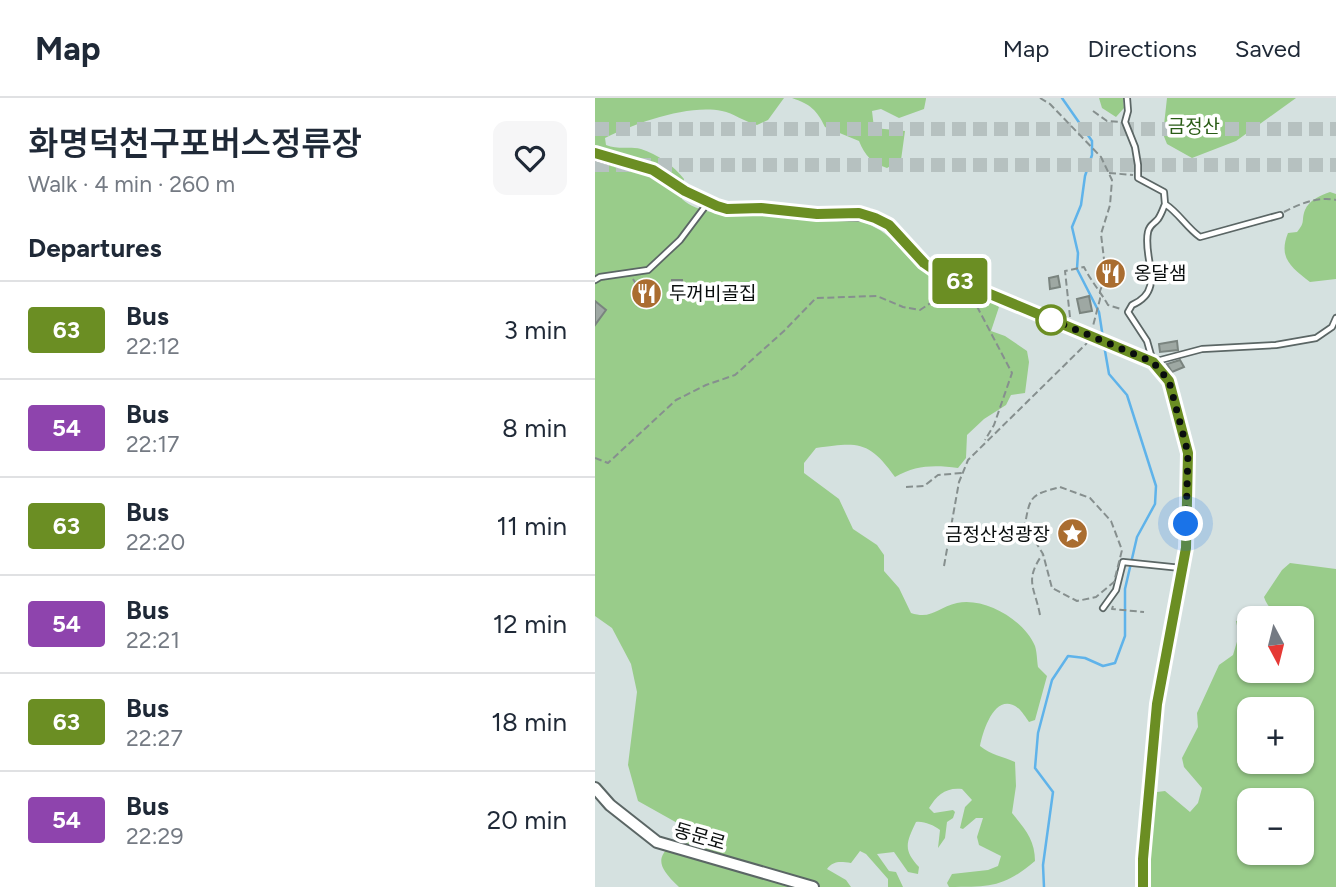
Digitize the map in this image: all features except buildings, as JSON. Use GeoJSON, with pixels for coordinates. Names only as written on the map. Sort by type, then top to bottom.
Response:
{"type":"FeatureCollection","features":[{"type":"Feature","properties":{"kind":"main road"},"geometry":{"type":"LineString","coordinates":[[595,153],[653,170],[708,203],[727,209],[761,208],[867,215],[889,225],[924,263],[946,276],[1153,362],[1169,381],[1188,453],[1186,548],[1157,704],[1143,859],[1143,887]]}},
{"type":"Feature","properties":{"kind":"main road","name":"동문로"},"geometry":{"type":"LineString","coordinates":[[595,788],[610,805],[657,842],[813,887]]}},
{"type":"Feature","properties":{"kind":"lane"},"geometry":{"type":"LineString","coordinates":[[1127,98],[1125,122],[1135,146],[1138,178],[1164,192],[1165,204],[1157,221],[1147,232],[1151,267],[1148,295],[1144,300],[1132,305],[1129,312],[1147,341],[1153,362],[1202,349],[1276,345],[1316,338],[1332,327],[1336,318]]}},
{"type":"Feature","properties":{"kind":"lane"},"geometry":{"type":"LineString","coordinates":[[595,280],[600,276],[648,270],[680,240],[708,203]]}},
{"type":"Feature","properties":{"kind":"lane"},"geometry":{"type":"LineString","coordinates":[[1165,204],[1175,211],[1187,228],[1201,237],[1280,215]]}},
{"type":"Feature","properties":{"kind":"lane"},"geometry":{"type":"LineString","coordinates":[[1103,608],[1116,590],[1123,562],[1182,568]]}},
{"type":"Feature","properties":{"kind":"path"},"geometry":{"type":"LineString","coordinates":[[944,566],[959,482],[968,460],[983,443],[1098,340],[1100,291],[1106,276],[1101,234],[1110,205],[1112,180],[1097,152],[1050,104],[1040,98]]}},
{"type":"Feature","properties":{"kind":"path"},"geometry":{"type":"LineString","coordinates":[[1093,111],[1107,121],[1125,122]]}},
{"type":"Feature","properties":{"kind":"path"},"geometry":{"type":"LineString","coordinates":[[1109,173],[1138,176]]}},
{"type":"Feature","properties":{"kind":"path"},"geometry":{"type":"LineString","coordinates":[[1280,215],[1299,204],[1329,198],[1336,200]]}},
{"type":"Feature","properties":{"kind":"path"},"geometry":{"type":"LineString","coordinates":[[1071,328],[1065,271],[1082,268],[1108,305],[1129,312]]}},
{"type":"Feature","properties":{"kind":"path"},"geometry":{"type":"LineString","coordinates":[[629,272],[638,287]]}},
{"type":"Feature","properties":{"kind":"path"},"geometry":{"type":"LineString","coordinates":[[595,458],[608,463],[676,400],[706,385],[735,375],[816,298],[877,296],[903,307],[920,310],[935,300],[946,276]]}},
{"type":"Feature","properties":{"kind":"path"},"geometry":{"type":"LineString","coordinates":[[965,283],[1012,373],[994,425],[983,443]]}},
{"type":"Feature","properties":{"kind":"path"},"geometry":{"type":"LineString","coordinates":[[906,486],[924,486],[938,475],[963,472]]}},
{"type":"Feature","properties":{"kind":"path"},"geometry":{"type":"LineString","coordinates":[[1060,487],[1090,498],[1111,521],[1122,551],[1114,582],[1096,597],[1077,601],[1052,588],[1043,554],[1025,525],[1029,502],[1035,494],[1060,487]]}},
{"type":"Feature","properties":{"kind":"path"},"geometry":{"type":"LineString","coordinates":[[1040,615],[1030,584],[1034,566],[1043,554]]}},
{"type":"Feature","properties":{"kind":"path"},"geometry":{"type":"LineString","coordinates":[[1120,610],[1144,612]]}},
{"type":"Feature","properties":{"kind":"green space"},"geometry":{"type":"Polygon","coordinates":[[[595,98],[784,98],[768,120],[757,125],[722,111],[694,110],[647,121],[605,138],[606,145],[641,149],[659,157],[684,179],[683,187],[595,152],[595,98]]]}},
{"type":"Feature","properties":{"kind":"green space"},"geometry":{"type":"Polygon","coordinates":[[[792,98],[926,99],[924,109],[899,118],[881,109],[872,111],[874,128],[905,131],[901,160],[887,168],[870,158],[859,141],[825,127],[812,108],[792,98]]]}},
{"type":"Feature","properties":{"kind":"green space","name":"금정산"},"geometry":{"type":"Polygon","coordinates":[[[1099,98],[1123,98],[1124,108],[1116,117],[1102,108],[1099,98]]]}},
{"type":"Feature","properties":{"kind":"green space","name":"금정산"},"geometry":{"type":"Polygon","coordinates":[[[1167,98],[1296,98],[1236,141],[1192,158],[1167,144],[1163,134],[1167,98]]]}},
{"type":"Feature","properties":{"kind":"green space"},"geometry":{"type":"Polygon","coordinates":[[[595,156],[654,172],[683,191],[682,199],[696,208],[715,213],[760,216],[827,214],[849,217],[870,225],[889,237],[922,269],[999,307],[991,331],[1005,336],[1027,351],[1029,362],[1025,393],[1011,395],[1006,405],[984,419],[967,435],[966,458],[958,468],[925,467],[895,477],[878,456],[870,450],[853,445],[816,448],[804,463],[804,473],[839,499],[853,529],[877,545],[884,555],[884,571],[899,588],[911,613],[930,614],[957,603],[979,604],[1002,612],[1030,636],[1035,646],[1038,667],[1047,676],[1035,720],[1029,722],[1018,708],[1010,704],[1003,705],[991,715],[980,746],[1015,762],[1016,786],[1012,813],[1031,841],[1035,861],[1015,876],[987,886],[949,887],[947,883],[952,874],[988,870],[998,866],[1001,856],[979,845],[977,837],[983,818],[976,818],[963,829],[960,828],[965,807],[972,800],[962,789],[951,789],[943,793],[929,808],[934,813],[955,812],[953,818],[947,822],[945,838],[938,848],[940,830],[916,822],[908,841],[908,851],[919,867],[918,874],[908,872],[894,852],[877,854],[889,871],[896,872],[903,887],[888,887],[888,879],[866,854],[860,851],[851,863],[835,863],[827,869],[846,880],[851,887],[679,887],[664,869],[662,856],[688,829],[638,801],[628,765],[637,692],[631,664],[612,628],[595,616],[595,156]]]}},
{"type":"Feature","properties":{"kind":"green space"},"geometry":{"type":"Polygon","coordinates":[[[1330,192],[1336,194],[1336,279],[1310,282],[1288,261],[1285,242],[1288,233],[1300,229],[1309,203],[1330,192]]]}},
{"type":"Feature","properties":{"kind":"green space"},"geometry":{"type":"Polygon","coordinates":[[[1290,563],[1336,569],[1336,887],[1146,887],[1152,810],[1157,792],[1165,791],[1190,812],[1198,803],[1202,788],[1184,767],[1182,758],[1198,727],[1197,713],[1219,665],[1233,655],[1237,642],[1237,683],[1314,683],[1314,606],[1269,606],[1264,597],[1282,570],[1290,563]]]}},
{"type":"Feature","properties":{"kind":"waterway"},"geometry":{"type":"LineString","coordinates":[[1062,98],[1092,141],[1092,155],[1085,176],[1081,205],[1072,227],[1078,253],[1077,269],[1099,312],[1103,338]]}},
{"type":"Feature","properties":{"kind":"waterway"},"geometry":{"type":"LineString","coordinates":[[1044,887],[1043,865],[1053,792],[1035,768],[1038,733],[1052,680],[1068,656],[1085,658],[1103,666],[1115,663],[1125,636],[1125,589],[1137,537],[1155,504],[1156,486],[1127,395],[1109,374],[1104,345]]}},
{"type":"Feature","properties":{"kind":"tunnel"},"geometry":{"type":"LineString","coordinates":[[595,129],[1336,129]]}},
{"type":"Feature","properties":{"kind":"tunnel"},"geometry":{"type":"LineString","coordinates":[[595,165],[1336,165]]}},
{"type":"Feature","properties":{"kind":"bus line","name":"63"},"geometry":{"type":"LineString","coordinates":[[595,153],[653,170],[685,191],[727,209],[761,208],[817,214],[859,213],[875,218],[889,225],[931,269],[1153,362],[1169,381],[1188,453],[1186,548],[1157,704],[1143,859],[1143,887]]}},
{"type":"Feature","properties":{"kind":"place","name":"옹달샘"},"geometry":{"type":"Point","coordinates":[1111,273]}},
{"type":"Feature","properties":{"kind":"place","name":"두꺼비골집"},"geometry":{"type":"Point","coordinates":[646,293]}},
{"type":"Feature","properties":{"kind":"place","name":"금정산성광장"},"geometry":{"type":"Point","coordinates":[1073,534]}},
{"type":"Feature","properties":{"kind":"route"},"geometry":{"type":"LineString","coordinates":[[1051,320],[1046,317],[1153,362],[1169,381],[1188,453],[1186,524]]}}]}
